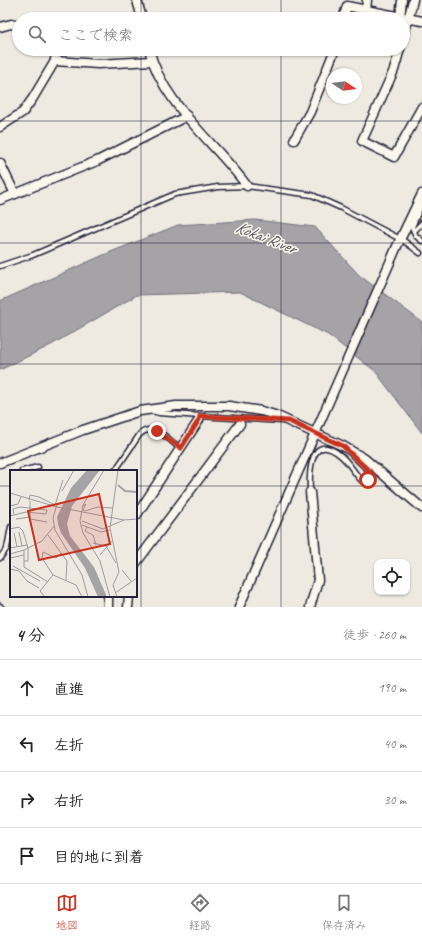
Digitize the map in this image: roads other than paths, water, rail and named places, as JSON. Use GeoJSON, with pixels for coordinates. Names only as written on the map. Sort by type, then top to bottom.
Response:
{"type":"FeatureCollection","features":[{"type":"Feature","properties":{"kind":"street"},"geometry":{"type":"LineString","coordinates":[[137,0],[140,12]]}},
{"type":"Feature","properties":{"kind":"street"},"geometry":{"type":"LineString","coordinates":[[366,10],[367,0]]}},
{"type":"Feature","properties":{"kind":"street"},"geometry":{"type":"LineString","coordinates":[[401,12],[402,0]]}},
{"type":"Feature","properties":{"kind":"street"},"geometry":{"type":"LineString","coordinates":[[410,14],[413,0]]}},
{"type":"Feature","properties":{"kind":"street"},"geometry":{"type":"LineString","coordinates":[[345,12],[347,6],[376,12]]}},
{"type":"Feature","properties":{"kind":"street"},"geometry":{"type":"LineString","coordinates":[[410,19],[422,21]]}},
{"type":"Feature","properties":{"kind":"street"},"geometry":{"type":"LineString","coordinates":[[0,26],[12,24]]}},
{"type":"Feature","properties":{"kind":"street"},"geometry":{"type":"LineString","coordinates":[[0,126],[22,112],[34,98],[55,60],[55,56]]}},
{"type":"Feature","properties":{"kind":"street"},"geometry":{"type":"LineString","coordinates":[[151,56],[172,99],[230,164],[247,186]]}},
{"type":"Feature","properties":{"kind":"street"},"geometry":{"type":"LineString","coordinates":[[294,140],[310,112],[332,56]]}},
{"type":"Feature","properties":{"kind":"street"},"geometry":{"type":"LineString","coordinates":[[398,56],[394,70],[362,141],[394,157],[422,107]]}},
{"type":"Feature","properties":{"kind":"street"},"geometry":{"type":"LineString","coordinates":[[55,60],[98,64],[152,61]]}},
{"type":"Feature","properties":{"kind":"street"},"geometry":{"type":"LineString","coordinates":[[0,200],[97,161],[186,116]]}},
{"type":"Feature","properties":{"kind":"street"},"geometry":{"type":"LineString","coordinates":[[0,163],[15,194]]}},
{"type":"Feature","properties":{"kind":"street"},"geometry":{"type":"LineString","coordinates":[[239,607],[399,242],[422,194]]}},
{"type":"Feature","properties":{"kind":"street"},"geometry":{"type":"LineString","coordinates":[[0,463],[83,430],[147,410],[176,406],[229,406],[261,411],[316,430],[365,459],[422,508]]}},
{"type":"Feature","properties":{"kind":"street"},"geometry":{"type":"LineString","coordinates":[[137,514],[200,418]]}},
{"type":"Feature","properties":{"kind":"street"},"geometry":{"type":"LineString","coordinates":[[137,562],[241,421]]}},
{"type":"Feature","properties":{"kind":"street"},"geometry":{"type":"LineString","coordinates":[[310,492],[318,580],[310,607]]}},
{"type":"Feature","properties":{"kind":"street"},"geometry":{"type":"LineString","coordinates":[[128,607],[129,597]]}},
{"type":"Feature","properties":{"kind":"lane"},"geometry":{"type":"LineString","coordinates":[[0,266],[33,255],[138,208],[175,194],[218,187],[247,186],[312,195],[341,208],[420,254]]}},
{"type":"Feature","properties":{"kind":"lane"},"geometry":{"type":"LineString","coordinates":[[422,204],[412,227],[416,236],[422,242]]}},
{"type":"Feature","properties":{"kind":"lane"},"geometry":{"type":"LineString","coordinates":[[414,231],[422,223]]}},
{"type":"Feature","properties":{"kind":"lane"},"geometry":{"type":"LineString","coordinates":[[147,410],[200,418],[241,421],[289,421]]}},
{"type":"Feature","properties":{"kind":"lane"},"geometry":{"type":"LineString","coordinates":[[116,470],[143,431],[157,431],[181,448]]}},
{"type":"Feature","properties":{"kind":"lane"},"geometry":{"type":"LineString","coordinates":[[310,492],[312,462],[317,449],[321,447],[340,455],[362,481],[366,481],[372,477],[368,470],[343,446]]}},
{"type":"Feature","properties":{"kind":"lane"},"geometry":{"type":"LineString","coordinates":[[26,470],[38,467]]}},
{"type":"Feature","properties":{"kind":"lane"},"geometry":{"type":"LineString","coordinates":[[0,558],[7,548],[10,532]]}},
{"type":"Feature","properties":{"kind":"water","name":"Kokai River"},"geometry":{"type":"Polygon","coordinates":[[[255,220],[315,227],[359,275],[422,322],[422,433],[375,371],[328,335],[240,292],[137,295],[51,345],[0,370],[0,301],[108,253],[178,225],[255,220]]]}}]}
